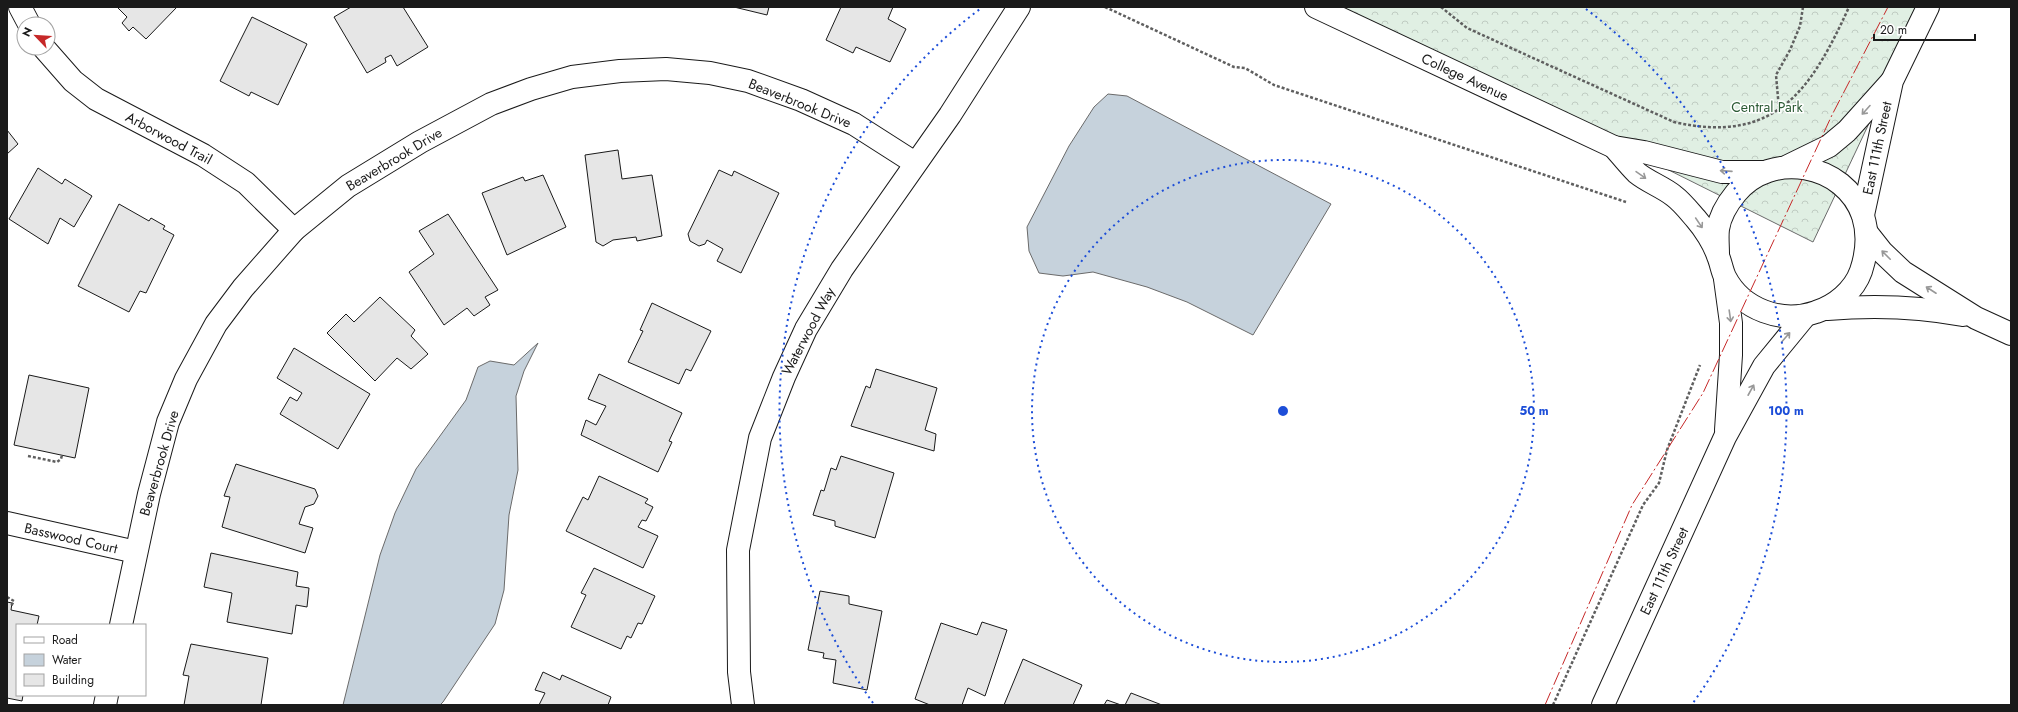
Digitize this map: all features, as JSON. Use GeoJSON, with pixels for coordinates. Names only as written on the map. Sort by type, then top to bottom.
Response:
{"type":"FeatureCollection","features":[{"type":"Feature","properties":{"kind":"main road"},"geometry":{"type":"LineString","coordinates":[[20,7],[25,16]]}},
{"type":"Feature","properties":{"kind":"main road","name":"Waterwood Way"},"geometry":{"type":"LineString","coordinates":[[742,705],[739,672],[738,550],[760,438],[784,377],[806,329],[842,269],[950,115],[1019,7]]}},
{"type":"Feature","properties":{"kind":"main road","name":"College Avenue"},"geometry":{"type":"LineString","coordinates":[[1316,7],[1614,147],[1644,152],[1722,172],[1763,172]]}},
{"type":"Feature","properties":{"kind":"main road","name":"East 111th Street"},"geometry":{"type":"LineString","coordinates":[[1827,309],[1845,295],[1859,277],[1866,256],[1865,224],[1892,82],[1928,7]]}},
{"type":"Feature","properties":{"kind":"main road","name":"Arborwood Trail"},"geometry":{"type":"LineString","coordinates":[[51,56],[73,81],[96,99],[203,155],[246,182],[294,230]]}},
{"type":"Feature","properties":{"kind":"main road","name":"Beaverbrook Drive"},"geometry":{"type":"LineString","coordinates":[[121,624],[136,552],[168,422],[186,379],[216,324],[243,288],[294,230],[348,186],[420,142],[491,104],[531,88],[572,77],[620,71],[666,69],[710,73],[748,81],[801,100],[854,124],[916,164]]}},
{"type":"Feature","properties":{"kind":"main road","name":"East 111th Street"},"geometry":{"type":"LineString","coordinates":[[1788,166],[1828,146],[1847,131],[1892,82]]}},
{"type":"Feature","properties":{"kind":"main road","name":"College Avenue"},"geometry":{"type":"LineString","coordinates":[[1614,147],[1637,173],[1675,196],[1697,220],[1718,254]]}},
{"type":"Feature","properties":{"kind":"main road"},"geometry":{"type":"LineString","coordinates":[[1976,318],[1934,310],[1893,306],[1827,309],[1804,316],[1781,317],[1758,310],[1739,296],[1725,277],[1718,254],[1718,229],[1726,205],[1742,186],[1763,172],[1788,166],[1812,169],[1833,178],[1851,195],[1865,224],[1882,252],[1903,272],[1976,318],[2011,334]]}},
{"type":"Feature","properties":{"kind":"main road","name":"East 111th Street"},"geometry":{"type":"LineString","coordinates":[[1725,277],[1731,323],[1731,355],[1725,437]]}},
{"type":"Feature","properties":{"kind":"main road","name":"East 111th Street"},"geometry":{"type":"LineString","coordinates":[[1603,705],[1725,437],[1764,366],[1804,316]]}},
{"type":"Feature","properties":{"kind":"main road","name":"Basswood Court"},"geometry":{"type":"LineString","coordinates":[[7,523],[136,552]]}},
{"type":"Feature","properties":{"kind":"path"},"geometry":{"type":"LineString","coordinates":[[1105,7],[1234,67],[1245,68],[1274,85],[1629,204]]}},
{"type":"Feature","properties":{"kind":"path"},"geometry":{"type":"LineString","coordinates":[[1441,7],[1467,28],[1674,122],[1699,128],[1719,128],[1741,125],[1758,120],[1779,109],[1796,96],[1812,78],[1833,40],[1848,7]]}},
{"type":"Feature","properties":{"kind":"path"},"geometry":{"type":"LineString","coordinates":[[1779,109],[1776,75],[1790,50],[1800,26],[1803,7]]}},
{"type":"Feature","properties":{"kind":"path"},"geometry":{"type":"LineString","coordinates":[[1553,705],[1643,505],[1658,483],[1667,450],[1701,362]]}},
{"type":"Feature","properties":{"kind":"path"},"geometry":{"type":"LineString","coordinates":[[28,456],[57,462],[62,459],[62,455]]}},
{"type":"Feature","properties":{"kind":"path"},"geometry":{"type":"LineString","coordinates":[[7,597],[14,601],[12,606]]}},
{"type":"Feature","properties":{"kind":"green space","name":"Central Park"},"geometry":{"type":"Polygon","coordinates":[[[1342,7],[1924,7],[1813,242],[1342,7]]]}},
{"type":"Feature","properties":{"kind":"water"},"geometry":{"type":"Polygon","coordinates":[[[1108,94],[1127,96],[1331,204],[1253,335],[1187,302],[1147,287],[1093,272],[1063,276],[1039,273],[1029,251],[1027,227],[1069,146],[1094,107],[1108,94]]]}},
{"type":"Feature","properties":{"kind":"water"},"geometry":{"type":"Polygon","coordinates":[[[538,343],[524,371],[516,396],[518,470],[509,515],[504,590],[495,624],[440,705],[343,705],[380,555],[395,513],[416,469],[466,400],[478,367],[490,361],[514,365],[538,343]]]}},
{"type":"Feature","properties":{"kind":"building"},"geometry":{"type":"Polygon","coordinates":[[[117,7],[177,7],[146,39],[133,27],[129,31],[122,23],[127,17],[117,7]]]}},
{"type":"Feature","properties":{"kind":"building"},"geometry":{"type":"Polygon","coordinates":[[[351,7],[403,7],[428,47],[397,66],[391,55],[385,58],[386,62],[367,73],[334,17],[351,7]]]}},
{"type":"Feature","properties":{"kind":"building"},"geometry":{"type":"Polygon","coordinates":[[[734,7],[769,7],[767,15],[734,7]]]}},
{"type":"Feature","properties":{"kind":"building"},"geometry":{"type":"Polygon","coordinates":[[[841,7],[893,7],[888,19],[906,29],[890,62],[856,47],[853,53],[826,40],[841,7]]]}},
{"type":"Feature","properties":{"kind":"building"},"geometry":{"type":"Polygon","coordinates":[[[252,17],[307,44],[278,105],[251,92],[249,96],[220,81],[252,17]]]}},
{"type":"Feature","properties":{"kind":"building"},"geometry":{"type":"Polygon","coordinates":[[[7,130],[18,144],[7,154],[7,130]]]}},
{"type":"Feature","properties":{"kind":"building"},"geometry":{"type":"Polygon","coordinates":[[[618,150],[622,179],[652,175],[662,236],[637,241],[636,237],[613,240],[603,246],[596,242],[585,155],[618,150]]]}},
{"type":"Feature","properties":{"kind":"building"},"geometry":{"type":"Polygon","coordinates":[[[38,168],[62,184],[65,179],[92,196],[74,227],[60,218],[48,244],[9,219],[38,168]]]}},
{"type":"Feature","properties":{"kind":"building"},"geometry":{"type":"Polygon","coordinates":[[[719,170],[732,176],[734,171],[779,193],[741,273],[717,261],[723,249],[707,240],[705,244],[699,246],[690,241],[688,234],[719,170]]]}},
{"type":"Feature","properties":{"kind":"building"},"geometry":{"type":"Polygon","coordinates":[[[543,175],[566,227],[507,255],[482,193],[523,177],[525,181],[543,175]]]}},
{"type":"Feature","properties":{"kind":"building"},"geometry":{"type":"Polygon","coordinates":[[[119,204],[149,221],[151,218],[165,226],[163,229],[174,235],[146,293],[140,291],[129,312],[78,286],[119,204]]]}},
{"type":"Feature","properties":{"kind":"building"},"geometry":{"type":"Polygon","coordinates":[[[448,214],[498,290],[485,297],[490,305],[474,316],[467,308],[444,325],[409,272],[434,254],[419,231],[448,214]]]}},
{"type":"Feature","properties":{"kind":"building"},"geometry":{"type":"Polygon","coordinates":[[[380,297],[415,330],[411,336],[428,354],[411,369],[397,358],[375,381],[327,333],[346,314],[354,322],[380,297]]]}},
{"type":"Feature","properties":{"kind":"building"},"geometry":{"type":"Polygon","coordinates":[[[652,303],[711,331],[691,371],[686,369],[679,384],[628,362],[643,331],[640,330],[652,303]]]}},
{"type":"Feature","properties":{"kind":"building"},"geometry":{"type":"Polygon","coordinates":[[[294,348],[370,394],[338,449],[280,414],[290,397],[297,401],[302,393],[277,378],[294,348]]]}},
{"type":"Feature","properties":{"kind":"building"},"geometry":{"type":"Polygon","coordinates":[[[876,369],[937,388],[925,430],[936,434],[934,451],[851,426],[866,386],[870,388],[876,369]]]}},
{"type":"Feature","properties":{"kind":"building"},"geometry":{"type":"Polygon","coordinates":[[[599,374],[682,413],[669,441],[672,442],[658,472],[581,435],[586,420],[596,425],[606,406],[588,399],[599,374]]]}},
{"type":"Feature","properties":{"kind":"building"},"geometry":{"type":"Polygon","coordinates":[[[29,375],[89,388],[75,458],[14,445],[29,375]]]}},
{"type":"Feature","properties":{"kind":"building"},"geometry":{"type":"Polygon","coordinates":[[[841,456],[894,473],[875,538],[835,526],[835,521],[813,515],[821,490],[824,491],[831,468],[836,470],[841,456]]]}},
{"type":"Feature","properties":{"kind":"building"},"geometry":{"type":"Polygon","coordinates":[[[236,464],[315,489],[318,496],[314,504],[305,507],[299,524],[313,528],[305,553],[222,527],[230,497],[224,496],[236,464]]]}},
{"type":"Feature","properties":{"kind":"building"},"geometry":{"type":"Polygon","coordinates":[[[599,476],[648,499],[645,503],[653,507],[646,521],[642,520],[638,527],[658,536],[643,568],[566,531],[583,497],[588,500],[599,476]]]}},
{"type":"Feature","properties":{"kind":"building"},"geometry":{"type":"Polygon","coordinates":[[[211,553],[298,572],[296,586],[309,588],[307,607],[296,605],[292,634],[227,622],[232,593],[204,587],[211,553]]]}},
{"type":"Feature","properties":{"kind":"building"},"geometry":{"type":"Polygon","coordinates":[[[594,568],[655,596],[642,624],[638,623],[631,638],[627,636],[621,649],[571,627],[586,595],[581,593],[594,568]]]}},
{"type":"Feature","properties":{"kind":"building"},"geometry":{"type":"Polygon","coordinates":[[[820,591],[849,596],[849,604],[882,611],[867,690],[833,683],[836,660],[823,658],[824,653],[808,650],[820,591]]]}},
{"type":"Feature","properties":{"kind":"building"},"geometry":{"type":"Polygon","coordinates":[[[7,602],[12,603],[11,610],[39,616],[37,624],[16,624],[16,696],[23,696],[22,701],[7,698],[7,602]]]}},
{"type":"Feature","properties":{"kind":"building"},"geometry":{"type":"Polygon","coordinates":[[[982,622],[1007,630],[985,696],[968,688],[962,705],[930,705],[915,699],[941,623],[977,635],[982,622]]]}},
{"type":"Feature","properties":{"kind":"building"},"geometry":{"type":"Polygon","coordinates":[[[191,644],[268,658],[261,705],[184,705],[189,676],[183,675],[191,644]]]}},
{"type":"Feature","properties":{"kind":"building"},"geometry":{"type":"Polygon","coordinates":[[[1023,659],[1082,685],[1073,705],[1004,705],[1023,659]]]}},
{"type":"Feature","properties":{"kind":"building"},"geometry":{"type":"Polygon","coordinates":[[[543,672],[560,680],[562,675],[611,697],[608,705],[539,705],[545,693],[535,690],[543,672]]]}},
{"type":"Feature","properties":{"kind":"building"},"geometry":{"type":"Polygon","coordinates":[[[1131,693],[1162,705],[1125,705],[1131,693]]]}},
{"type":"Feature","properties":{"kind":"building"},"geometry":{"type":"Polygon","coordinates":[[[1107,700],[1121,705],[1104,705],[1107,700]]]}},
{"type":"Feature","properties":{"kind":"power"},"geometry":{"type":"LineString","coordinates":[[1545,705],[1632,505],[1703,393],[1832,115],[1888,7]]}}]}
